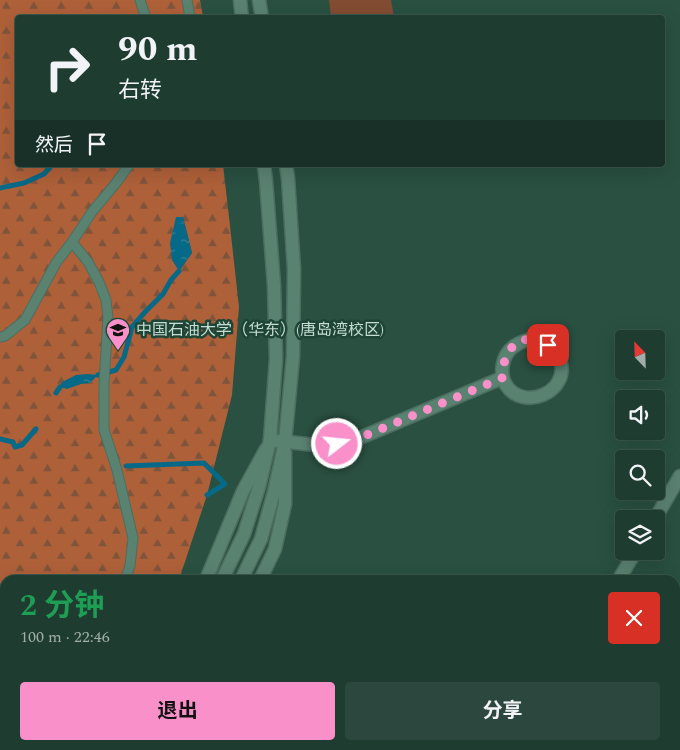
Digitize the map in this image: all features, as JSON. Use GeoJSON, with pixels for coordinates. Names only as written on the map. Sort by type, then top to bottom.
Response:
{"type":"FeatureCollection","features":[{"type":"Feature","properties":{"kind":"main road"},"geometry":{"type":"LineString","coordinates":[[240,0],[242,15]]}},
{"type":"Feature","properties":{"kind":"main road"},"geometry":{"type":"LineString","coordinates":[[259,0],[262,15]]}},
{"type":"Feature","properties":{"kind":"main road"},"geometry":{"type":"LineString","coordinates":[[224,575],[244,534],[260,487],[270,440],[276,359],[275,304],[264,167]]}},
{"type":"Feature","properties":{"kind":"main road"},"geometry":{"type":"LineString","coordinates":[[262,575],[275,549],[286,504],[285,442],[293,357],[294,269],[286,167]]}},
{"type":"Feature","properties":{"kind":"main road"},"geometry":{"type":"LineString","coordinates":[[530,339],[538,341],[548,345],[557,352],[562,375],[548,393],[535,398],[523,397],[507,387],[502,378],[505,357],[511,348],[520,342],[530,339]]}},
{"type":"Feature","properties":{"kind":"main road"},"geometry":{"type":"LineString","coordinates":[[270,440],[324,446],[350,442],[502,378]]}},
{"type":"Feature","properties":{"kind":"main road"},"geometry":{"type":"LineString","coordinates":[[208,575],[243,491],[270,440]]}},
{"type":"Feature","properties":{"kind":"main road"},"geometry":{"type":"LineString","coordinates":[[243,575],[261,539],[285,442]]}},
{"type":"Feature","properties":{"kind":"main road"},"geometry":{"type":"LineString","coordinates":[[660,510],[680,476]]}},
{"type":"Feature","properties":{"kind":"main road"},"geometry":{"type":"LineString","coordinates":[[621,575],[631,560]]}},
{"type":"Feature","properties":{"kind":"lane"},"geometry":{"type":"LineString","coordinates":[[140,0],[145,15]]}},
{"type":"Feature","properties":{"kind":"lane"},"geometry":{"type":"LineString","coordinates":[[187,0],[190,15]]}},
{"type":"Feature","properties":{"kind":"lane"},"geometry":{"type":"LineString","coordinates":[[0,337],[5,336],[25,320],[56,263],[92,212],[128,167]]}},
{"type":"Feature","properties":{"kind":"lane"},"geometry":{"type":"LineString","coordinates":[[72,242],[88,262],[106,300],[108,318],[104,383],[104,430],[133,538],[130,566],[127,575]]}},
{"type":"Feature","properties":{"kind":"shaded area"},"geometry":{"type":"Polygon","coordinates":[[[329,0],[391,0],[394,15],[331,15],[329,0]]]}},
{"type":"Feature","properties":{"kind":"green space","name":"中国石油大学（华东）(唐岛湾校区)"},"geometry":{"type":"Polygon","coordinates":[[[0,0],[200,0],[203,15],[15,15],[15,167],[223,167],[239,307],[232,395],[207,495],[181,575],[0,575],[0,0]],[[183,217],[172,260],[180,270],[192,253],[183,217]]]}},
{"type":"Feature","properties":{"kind":"water"},"geometry":{"type":"Polygon","coordinates":[[[176,217],[183,217],[192,253],[179,271],[172,260],[170,243],[176,217]]]}},
{"type":"Feature","properties":{"kind":"water"},"geometry":{"type":"Polygon","coordinates":[[[76,375],[98,375],[90,383],[67,389],[60,387],[62,382],[76,375]]]}},
{"type":"Feature","properties":{"kind":"waterway"},"geometry":{"type":"LineString","coordinates":[[0,188],[24,183],[44,174],[50,167]]}},
{"type":"Feature","properties":{"kind":"waterway"},"geometry":{"type":"LineString","coordinates":[[98,375],[116,370],[124,357],[132,327],[163,294],[179,271]]}},
{"type":"Feature","properties":{"kind":"waterway"},"geometry":{"type":"LineString","coordinates":[[56,393],[60,387]]}},
{"type":"Feature","properties":{"kind":"waterway"},"geometry":{"type":"LineString","coordinates":[[0,439],[13,442],[15,447],[22,445],[36,429]]}},
{"type":"Feature","properties":{"kind":"waterway"},"geometry":{"type":"LineString","coordinates":[[126,466],[204,463],[225,484],[207,495]]}},
{"type":"Feature","properties":{"kind":"place","name":"中国石油大学（华东）(唐岛湾校区)"},"geometry":{"type":"Point","coordinates":[118,351]}},
{"type":"Feature","properties":{"kind":"route"},"geometry":{"type":"LineString","coordinates":[[337,444],[350,442],[502,378],[505,357],[511,348],[520,342],[530,339],[548,345]]}}]}
